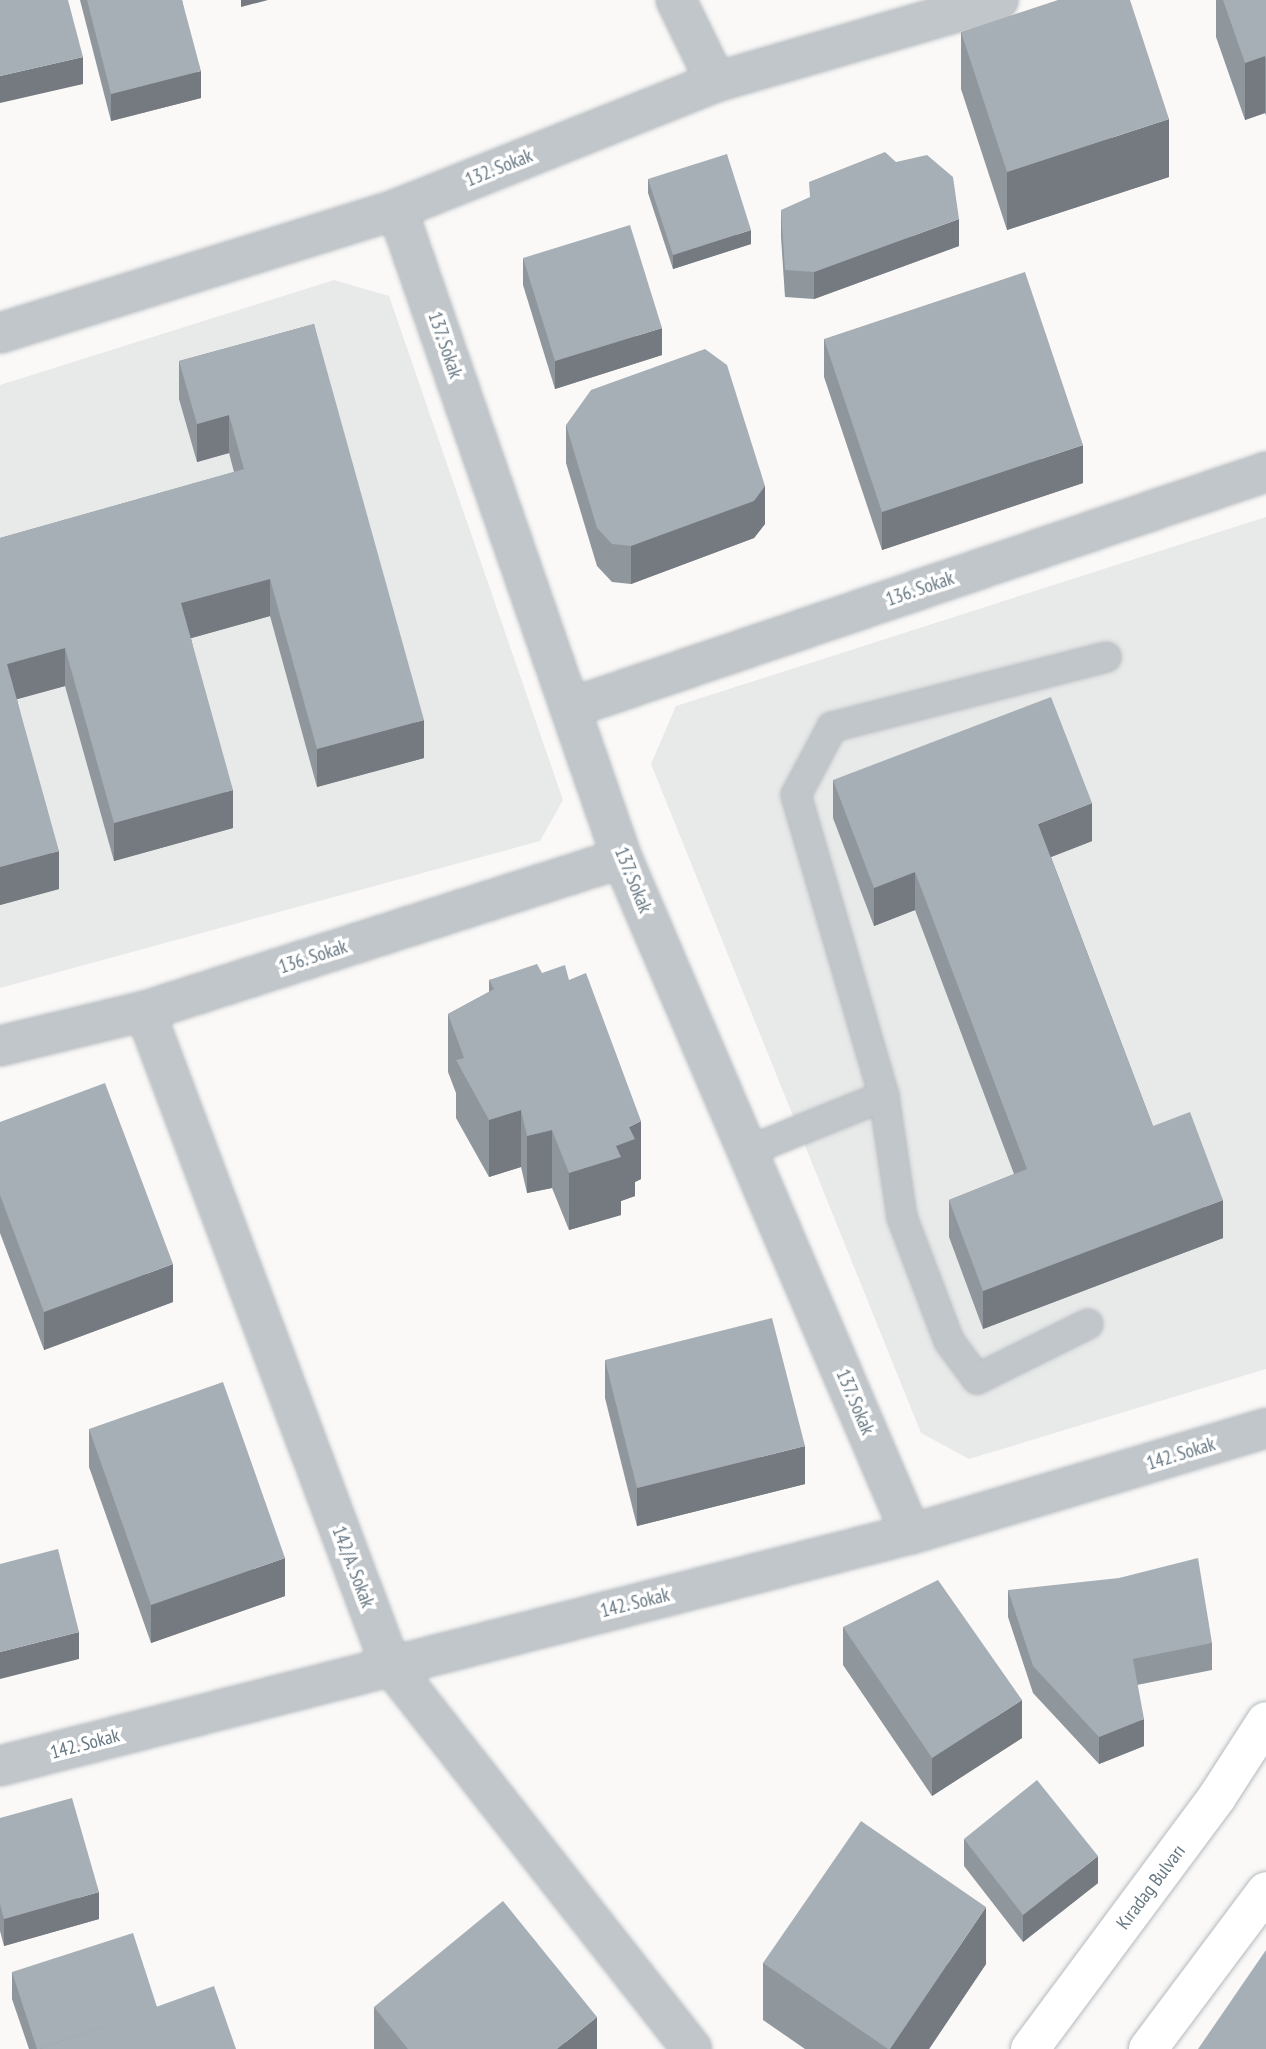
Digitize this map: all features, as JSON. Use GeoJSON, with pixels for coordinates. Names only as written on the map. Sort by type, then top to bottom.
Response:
{"type":"FeatureCollection","features":[{"type":"Feature","properties":{"kind":"main road","name":"Kıradag Bulvarı"},"geometry":{"type":"LineString","coordinates":[[1030,2049],[1217,1797],[1266,1721]]}},
{"type":"Feature","properties":{"kind":"main road"},"geometry":{"type":"LineString","coordinates":[[1148,2049],[1266,1891]]}},
{"type":"Feature","properties":{"kind":"street"},"geometry":{"type":"LineString","coordinates":[[676,0],[716,82]]}},
{"type":"Feature","properties":{"kind":"street","name":"132. Sokak"},"geometry":{"type":"LineString","coordinates":[[0,333],[397,209],[716,82],[998,0]]}},
{"type":"Feature","properties":{"kind":"street","name":"137. Sokak"},"geometry":{"type":"LineString","coordinates":[[397,209],[573,707],[622,858],[911,1534]]}},
{"type":"Feature","properties":{"kind":"street","name":"136. Sokak"},"geometry":{"type":"LineString","coordinates":[[573,707],[1266,471]]}},
{"type":"Feature","properties":{"kind":"street","name":"136. Sokak"},"geometry":{"type":"LineString","coordinates":[[0,1046],[145,1011],[622,858]]}},
{"type":"Feature","properties":{"kind":"street","name":"142/A. Sokak"},"geometry":{"type":"LineString","coordinates":[[145,1011],[390,1664],[692,2049]]}},
{"type":"Feature","properties":{"kind":"street","name":"142. Sokak"},"geometry":{"type":"LineString","coordinates":[[0,1766],[390,1664],[911,1534],[1266,1428]]}},
{"type":"Feature","properties":{"kind":"lane"},"geometry":{"type":"LineString","coordinates":[[1088,1324],[977,1379],[949,1341],[902,1217],[884,1096],[796,795],[814,753],[832,727],[1105,657]]}},
{"type":"Feature","properties":{"kind":"lane"},"geometry":{"type":"LineString","coordinates":[[748,1152],[884,1096]]}},
{"type":"Feature","properties":{"kind":"shaded area"},"geometry":{"type":"Polygon","coordinates":[[[334,280],[389,296],[563,800],[540,841],[0,988],[0,385],[334,280]]]}},
{"type":"Feature","properties":{"kind":"shaded area"},"geometry":{"type":"Polygon","coordinates":[[[1266,517],[1266,1369],[969,1459],[921,1433],[651,764],[676,706],[1266,517]]]}},
{"type":"Feature","properties":{"kind":"building"},"geometry":{"type":"Polygon","coordinates":[[[0,0],[68,0],[83,57],[0,76],[0,0]]]}},
{"type":"Feature","properties":{"kind":"building"},"geometry":{"type":"Polygon","coordinates":[[[87,0],[182,0],[201,71],[111,94],[87,0]]]}},
{"type":"Feature","properties":{"kind":"building"},"geometry":{"type":"Polygon","coordinates":[[[1058,0],[1130,0],[1169,119],[1007,172],[961,32],[1058,0]]]}},
{"type":"Feature","properties":{"kind":"building"},"geometry":{"type":"Polygon","coordinates":[[[1223,0],[1266,0],[1266,59],[1265,56],[1245,63],[1223,0]]]}},
{"type":"Feature","properties":{"kind":"building"},"geometry":{"type":"Polygon","coordinates":[[[885,152],[896,162],[927,155],[953,177],[959,219],[814,272],[785,270],[781,210],[810,197],[809,182],[885,152]]]}},
{"type":"Feature","properties":{"kind":"building"},"geometry":{"type":"Polygon","coordinates":[[[727,154],[751,230],[673,255],[648,179],[727,154]]]}},
{"type":"Feature","properties":{"kind":"building"},"geometry":{"type":"Polygon","coordinates":[[[630,225],[662,328],[555,361],[523,258],[630,225]]]}},
{"type":"Feature","properties":{"kind":"building"},"geometry":{"type":"Polygon","coordinates":[[[1025,272],[1083,445],[882,512],[824,339],[1025,272]]]}},
{"type":"Feature","properties":{"kind":"building"},"geometry":{"type":"Polygon","coordinates":[[[314,324],[424,720],[317,749],[270,579],[181,603],[233,790],[114,823],[65,648],[7,664],[59,851],[0,867],[0,538],[244,469],[229,415],[197,424],[179,361],[314,324]]]}},
{"type":"Feature","properties":{"kind":"building"},"geometry":{"type":"Polygon","coordinates":[[[705,349],[727,365],[765,486],[754,501],[631,546],[612,544],[597,528],[566,425],[591,390],[705,349]]]}},
{"type":"Feature","properties":{"kind":"building"},"geometry":{"type":"Polygon","coordinates":[[[1051,697],[1092,803],[1038,824],[1153,1126],[1190,1112],[1223,1200],[983,1291],[949,1200],[1027,1169],[915,872],[874,888],[833,780],[1051,697]]]}},
{"type":"Feature","properties":{"kind":"building"},"geometry":{"type":"Polygon","coordinates":[[[537,964],[542,973],[565,965],[569,980],[586,973],[641,1121],[629,1127],[635,1139],[616,1146],[621,1157],[569,1173],[552,1130],[527,1136],[521,1110],[489,1120],[456,1060],[464,1058],[448,1014],[494,989],[489,980],[537,964]]]}},
{"type":"Feature","properties":{"kind":"building"},"geometry":{"type":"Polygon","coordinates":[[[105,1083],[173,1264],[44,1312],[0,1195],[0,1122],[105,1083]]]}},
{"type":"Feature","properties":{"kind":"building"},"geometry":{"type":"Polygon","coordinates":[[[772,1318],[805,1446],[637,1488],[605,1360],[772,1318]]]}},
{"type":"Feature","properties":{"kind":"building"},"geometry":{"type":"Polygon","coordinates":[[[223,1382],[285,1558],[151,1605],[89,1429],[223,1382]]]}},
{"type":"Feature","properties":{"kind":"building"},"geometry":{"type":"Polygon","coordinates":[[[58,1549],[79,1632],[0,1652],[0,1564],[58,1549]]]}},
{"type":"Feature","properties":{"kind":"building"},"geometry":{"type":"Polygon","coordinates":[[[1198,1558],[1212,1643],[1133,1659],[1144,1719],[1099,1737],[1033,1666],[1008,1590],[1119,1578],[1198,1558]]]}},
{"type":"Feature","properties":{"kind":"building"},"geometry":{"type":"Polygon","coordinates":[[[938,1580],[1022,1700],[932,1758],[843,1627],[938,1580]]]}},
{"type":"Feature","properties":{"kind":"building"},"geometry":{"type":"Polygon","coordinates":[[[1037,1780],[1098,1856],[1023,1915],[964,1839],[1037,1780]]]}},
{"type":"Feature","properties":{"kind":"building"},"geometry":{"type":"Polygon","coordinates":[[[72,1798],[99,1892],[4,1919],[0,1904],[0,1818],[72,1798]]]}},
{"type":"Feature","properties":{"kind":"building"},"geometry":{"type":"Polygon","coordinates":[[[861,1821],[986,1907],[890,2049],[763,1963],[861,1821]]]}},
{"type":"Feature","properties":{"kind":"building"},"geometry":{"type":"Polygon","coordinates":[[[503,1901],[597,2017],[557,2049],[408,2049],[374,2007],[503,1901]]]}},
{"type":"Feature","properties":{"kind":"building"},"geometry":{"type":"Polygon","coordinates":[[[133,1933],[157,2007],[37,2049],[12,1972],[133,1933]]]}},
{"type":"Feature","properties":{"kind":"building"},"geometry":{"type":"Polygon","coordinates":[[[1266,1950],[1266,2049],[1198,2049],[1266,1950]]]}},
{"type":"Feature","properties":{"kind":"building"},"geometry":{"type":"Polygon","coordinates":[[[214,1986],[236,2049],[40,2049],[214,1986]]]}}]}
